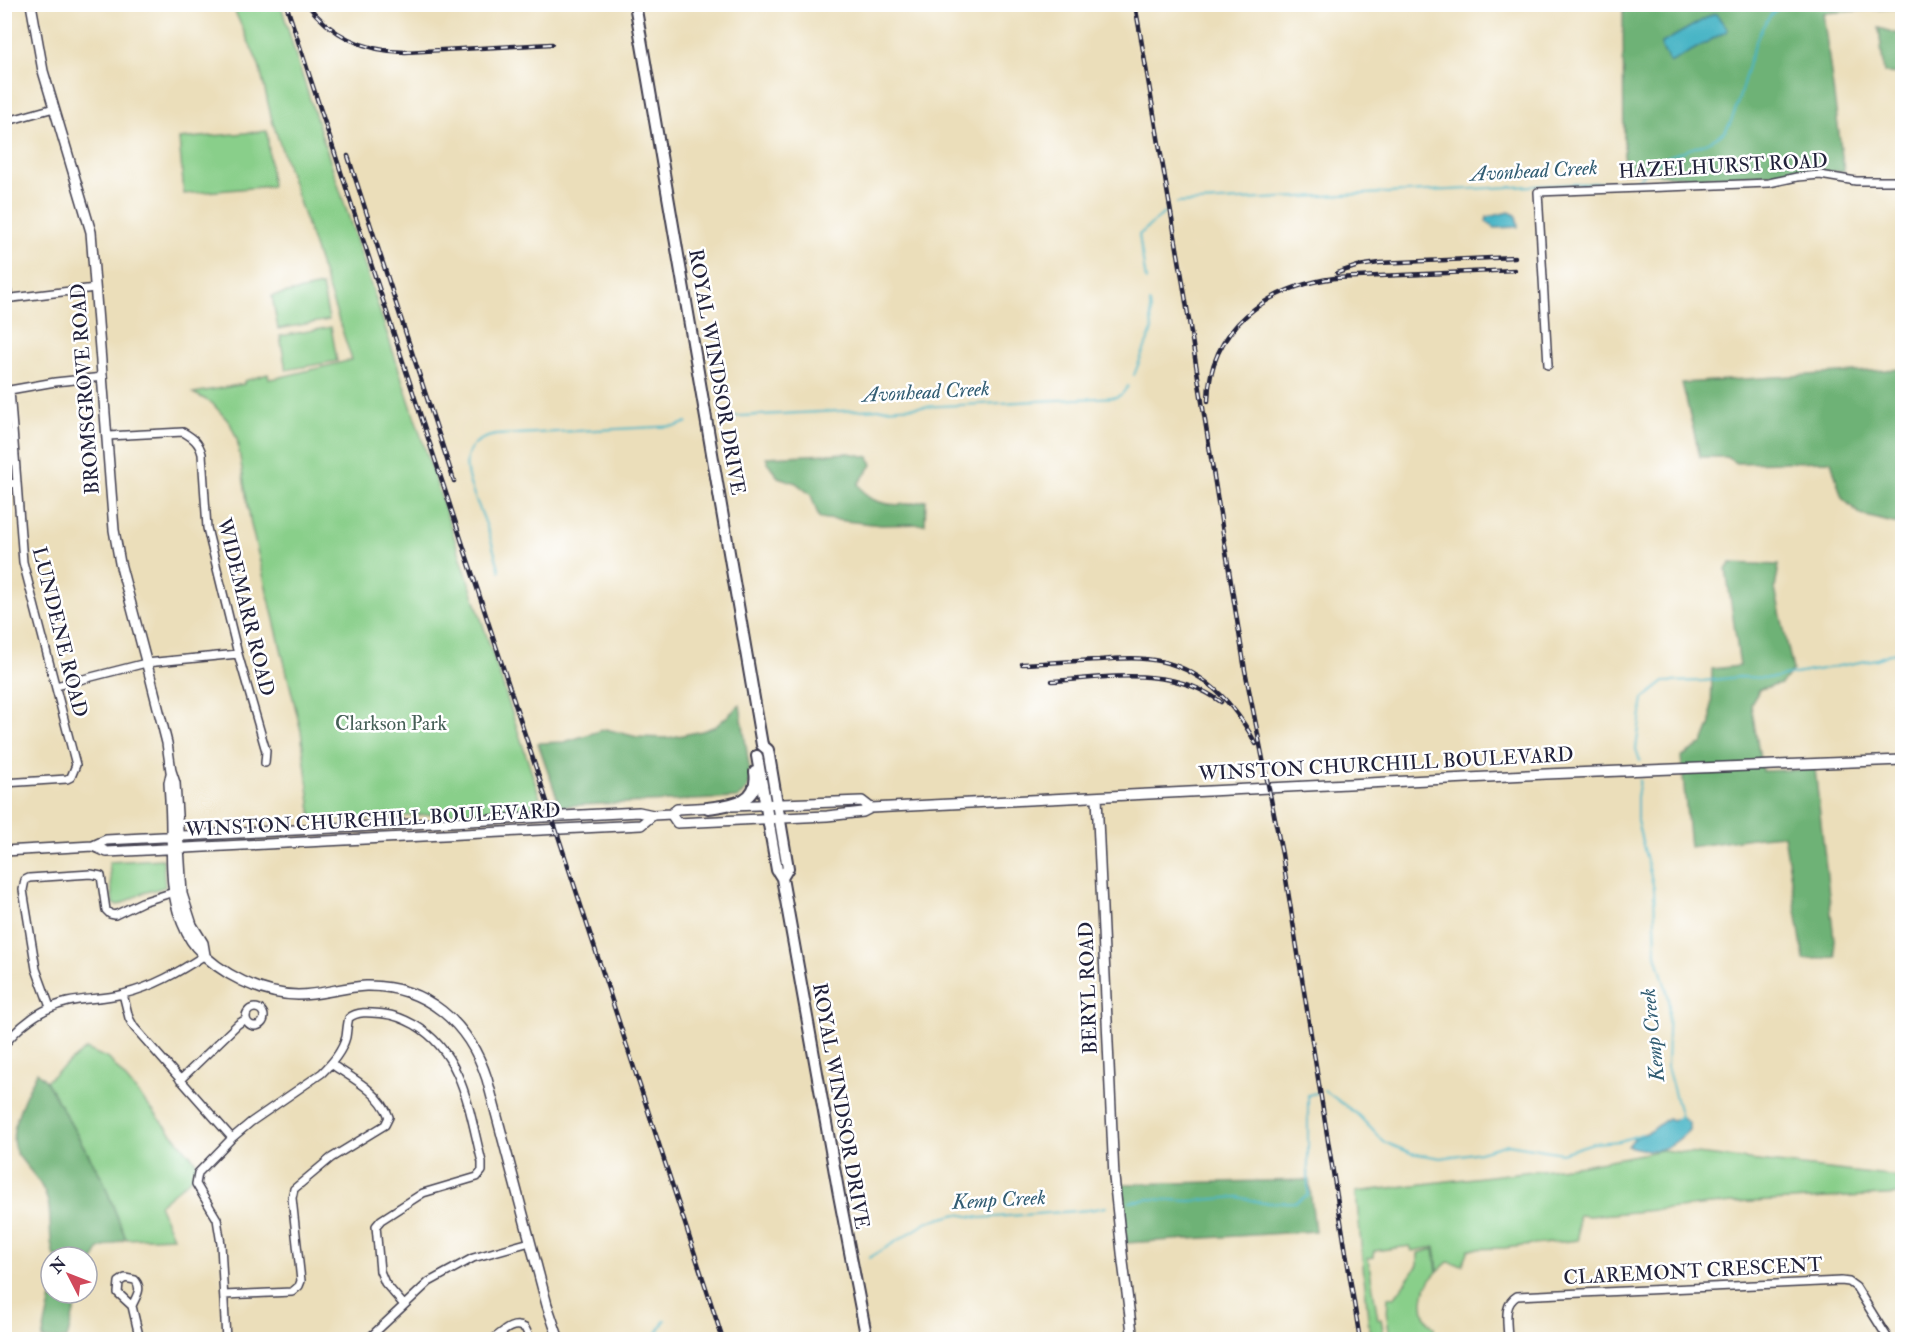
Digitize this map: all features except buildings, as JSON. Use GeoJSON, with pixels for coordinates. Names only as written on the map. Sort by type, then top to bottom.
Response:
{"type":"FeatureCollection","features":[{"type":"Feature","properties":{"kind":"main road","name":"BROMSGROVE ROAD"},"geometry":{"type":"LineString","coordinates":[[31,4],[43,71],[92,232],[114,531],[166,743],[171,771],[169,783],[175,849]]}},
{"type":"Feature","properties":{"kind":"main road","name":"ROYAL WINDSOR DRIVE"},"geometry":{"type":"LineString","coordinates":[[635,4],[762,745],[768,750],[780,818],[788,868],[782,878]]}},
{"type":"Feature","properties":{"kind":"main road","name":"ROYAL WINDSOR DRIVE"},"geometry":{"type":"LineString","coordinates":[[762,745],[757,752],[765,805],[777,870],[782,878],[867,1340]]}},
{"type":"Feature","properties":{"kind":"main road"},"geometry":{"type":"LineString","coordinates":[[708,808],[735,804],[750,794],[756,780],[754,763],[758,756]]}},
{"type":"Feature","properties":{"kind":"main road","name":"WINSTON CHURCHILL BOULEVARD"},"geometry":{"type":"LineString","coordinates":[[671,814],[677,823],[863,813],[871,808],[1017,800],[1902,760]]}},
{"type":"Feature","properties":{"kind":"main road","name":"BERYL ROAD"},"geometry":{"type":"LineString","coordinates":[[1097,797],[1114,1177],[1133,1340]]}},
{"type":"Feature","properties":{"kind":"main road","name":"WINSTON CHURCHILL BOULEVARD"},"geometry":{"type":"LineString","coordinates":[[4,851],[93,846],[106,840],[639,812],[653,815],[671,814],[677,809],[777,804],[862,801],[871,808]]}},
{"type":"Feature","properties":{"kind":"main road","name":"WINSTON CHURCHILL BOULEVARD"},"geometry":{"type":"LineString","coordinates":[[93,846],[107,852],[641,825],[653,815]]}},
{"type":"Feature","properties":{"kind":"main road"},"geometry":{"type":"LineString","coordinates":[[175,849],[174,892],[188,933],[196,947],[233,976],[276,993],[297,995],[353,987],[387,988],[405,992],[424,999],[448,1016],[470,1039],[482,1062],[547,1305],[559,1340]]}},
{"type":"Feature","properties":{"kind":"main road"},"geometry":{"type":"LineString","coordinates":[[175,849],[182,894],[192,925],[203,943],[205,955]]}},
{"type":"Feature","properties":{"kind":"street"},"geometry":{"type":"LineString","coordinates":[[4,122],[54,108]]}},
{"type":"Feature","properties":{"kind":"street","name":"HAZELHURST ROAD"},"geometry":{"type":"LineString","coordinates":[[1548,365],[1538,192],[1769,183],[1821,175],[1867,182],[1902,181]]}},
{"type":"Feature","properties":{"kind":"street"},"geometry":{"type":"LineString","coordinates":[[4,276],[7,298],[95,288]]}},
{"type":"Feature","properties":{"kind":"street"},"geometry":{"type":"LineString","coordinates":[[7,390],[103,377]]}},
{"type":"Feature","properties":{"kind":"street","name":"LUNDENE ROAD"},"geometry":{"type":"LineString","coordinates":[[4,783],[67,779],[71,777],[76,765],[25,571],[7,390]]}},
{"type":"Feature","properties":{"kind":"street","name":"WIDEMARR ROAD"},"geometry":{"type":"LineString","coordinates":[[108,436],[183,432],[200,446],[207,528],[238,654],[266,751],[265,763]]}},
{"type":"Feature","properties":{"kind":"street"},"geometry":{"type":"LineString","coordinates":[[4,484],[17,483]]}},
{"type":"Feature","properties":{"kind":"street"},"geometry":{"type":"LineString","coordinates":[[56,686],[146,663],[238,654]]}},
{"type":"Feature","properties":{"kind":"street"},"geometry":{"type":"LineString","coordinates":[[50,1007],[36,969],[23,890],[25,880],[91,874],[101,876],[106,910],[115,915],[142,902],[174,892]]}},
{"type":"Feature","properties":{"kind":"street"},"geometry":{"type":"LineString","coordinates":[[4,1045],[27,1021],[50,1007],[67,1002],[123,994],[169,977],[205,955]]}},
{"type":"Feature","properties":{"kind":"street"},"geometry":{"type":"LineString","coordinates":[[123,994],[129,1018],[134,1027],[232,1138]]}},
{"type":"Feature","properties":{"kind":"street"},"geometry":{"type":"LineString","coordinates":[[226,1340],[221,1244],[217,1219],[196,1184],[198,1173],[251,1122],[322,1073],[340,1052],[351,1016],[364,1013],[389,1015],[417,1027],[439,1044],[450,1058],[462,1087],[482,1162],[482,1171],[472,1179],[423,1193],[381,1220],[376,1226],[380,1271],[385,1283],[404,1305]]}},
{"type":"Feature","properties":{"kind":"street"},"geometry":{"type":"LineString","coordinates":[[180,1080],[246,1019]]}},
{"type":"Feature","properties":{"kind":"street"},"geometry":{"type":"LineString","coordinates":[[224,1295],[292,1292],[299,1286],[301,1281],[292,1198],[294,1189],[331,1158],[385,1125],[389,1117],[375,1096],[358,1081],[331,1064]]}},
{"type":"Feature","properties":{"kind":"street"},"geometry":{"type":"LineString","coordinates":[[367,1340],[429,1282],[462,1263],[487,1253],[530,1242]]}},
{"type":"Feature","properties":{"kind":"street","name":"CLAREMONT CRESCENT"},"geometry":{"type":"LineString","coordinates":[[1508,1340],[1507,1307],[1510,1300],[1517,1296],[1841,1281],[1850,1282],[1856,1287],[1889,1340]]}},
{"type":"Feature","properties":{"kind":"street"},"geometry":{"type":"LineString","coordinates":[[132,1306],[140,1340]]}},
{"type":"Feature","properties":{"kind":"street"},"geometry":{"type":"LineString","coordinates":[[492,1340],[511,1326],[516,1325],[525,1328],[531,1340]]}},
{"type":"Feature","properties":{"kind":"green space"},"geometry":{"type":"Polygon","coordinates":[[[1902,4],[1902,8],[1823,13],[1844,171],[1695,178],[1624,171],[1623,5],[1902,4]]]}},
{"type":"Feature","properties":{"kind":"green space","name":"Clarkson Park"},"geometry":{"type":"Polygon","coordinates":[[[232,5],[281,5],[297,60],[543,807],[359,819],[312,819],[301,731],[251,525],[237,439],[230,423],[212,403],[193,393],[244,384],[244,381],[268,374],[269,379],[277,378],[352,360],[272,120],[259,65],[232,5]]]}},
{"type":"Feature","properties":{"kind":"green space"},"geometry":{"type":"Polygon","coordinates":[[[1879,28],[1902,35],[1902,74],[1884,73],[1879,28]]]}},
{"type":"Feature","properties":{"kind":"green space"},"geometry":{"type":"Polygon","coordinates":[[[267,131],[272,186],[184,194],[179,139],[267,131]]]}},
{"type":"Feature","properties":{"kind":"green space"},"geometry":{"type":"Polygon","coordinates":[[[322,286],[329,320],[278,329],[272,296],[322,286]]]}},
{"type":"Feature","properties":{"kind":"green space"},"geometry":{"type":"Polygon","coordinates":[[[331,327],[337,361],[286,370],[280,336],[331,327]]]}},
{"type":"Feature","properties":{"kind":"green space"},"geometry":{"type":"Polygon","coordinates":[[[1902,369],[1902,525],[1861,515],[1842,498],[1831,461],[1736,463],[1726,457],[1700,457],[1682,383],[1902,369]]]}},
{"type":"Feature","properties":{"kind":"green space"},"geometry":{"type":"Polygon","coordinates":[[[849,453],[869,457],[872,465],[858,484],[867,496],[891,504],[926,500],[925,524],[881,525],[819,518],[811,495],[796,483],[778,477],[766,457],[849,453]]]}},
{"type":"Feature","properties":{"kind":"green space"},"geometry":{"type":"Polygon","coordinates":[[[1731,563],[1779,565],[1775,589],[1793,670],[1781,684],[1760,689],[1751,704],[1762,771],[1815,769],[1836,957],[1804,960],[1784,835],[1690,847],[1681,757],[1703,743],[1711,723],[1712,669],[1740,666],[1726,569],[1731,563]]]}},
{"type":"Feature","properties":{"kind":"green space"},"geometry":{"type":"Polygon","coordinates":[[[740,705],[751,779],[746,790],[737,798],[560,806],[538,743],[564,742],[606,729],[637,737],[668,738],[716,726],[740,705]]]}},
{"type":"Feature","properties":{"kind":"green space"},"geometry":{"type":"Polygon","coordinates":[[[163,859],[165,887],[143,893],[119,905],[113,904],[109,862],[163,859]]]}},
{"type":"Feature","properties":{"kind":"green space"},"geometry":{"type":"Polygon","coordinates":[[[86,1049],[109,1059],[202,1169],[159,1205],[173,1237],[126,1239],[102,1178],[46,1081],[86,1049]]]}},
{"type":"Feature","properties":{"kind":"green space"},"geometry":{"type":"Polygon","coordinates":[[[37,1072],[46,1081],[102,1178],[126,1239],[99,1249],[99,1245],[52,1245],[49,1208],[45,1194],[14,1147],[15,1125],[37,1072]]]}},
{"type":"Feature","properties":{"kind":"green space"},"geometry":{"type":"Polygon","coordinates":[[[1662,1150],[1902,1178],[1902,1194],[1733,1203],[1589,1216],[1578,1215],[1578,1240],[1504,1248],[1469,1249],[1463,1265],[1448,1262],[1438,1271],[1435,1247],[1412,1251],[1410,1246],[1374,1251],[1374,1257],[1368,1258],[1378,1319],[1381,1319],[1385,1339],[1370,1339],[1356,1192],[1583,1165],[1662,1150]]]}},
{"type":"Feature","properties":{"kind":"green space"},"geometry":{"type":"Polygon","coordinates":[[[1309,1180],[1315,1231],[1126,1243],[1122,1184],[1309,1180]]]}},
{"type":"Feature","properties":{"kind":"green space"},"geometry":{"type":"Polygon","coordinates":[[[1434,1249],[1437,1272],[1427,1285],[1423,1307],[1425,1315],[1434,1328],[1434,1339],[1390,1339],[1387,1317],[1388,1297],[1394,1298],[1418,1265],[1418,1253],[1434,1249]]]}},
{"type":"Feature","properties":{"kind":"green space"},"geometry":{"type":"Polygon","coordinates":[[[49,1305],[76,1305],[67,1339],[42,1339],[49,1305]]]}},
{"type":"Feature","properties":{"kind":"water"},"geometry":{"type":"Polygon","coordinates":[[[1715,13],[1727,31],[1670,63],[1662,48],[1662,43],[1715,13]]]}},
{"type":"Feature","properties":{"kind":"water"},"geometry":{"type":"Polygon","coordinates":[[[1509,212],[1516,215],[1518,227],[1495,228],[1486,222],[1487,217],[1509,212]]]}},
{"type":"Feature","properties":{"kind":"water"},"geometry":{"type":"Polygon","coordinates":[[[1681,1117],[1689,1123],[1689,1130],[1668,1146],[1662,1149],[1647,1150],[1628,1146],[1634,1138],[1651,1131],[1668,1118],[1672,1120],[1681,1117]]]}},
{"type":"Feature","properties":{"kind":"waterway","name":"Avonhead Creek"},"geometry":{"type":"LineString","coordinates":[[1177,203],[1637,181],[1658,162],[1708,142],[1724,132],[1735,112],[1750,60],[1763,27],[1772,14],[1783,6],[1797,4]]}},
{"type":"Feature","properties":{"kind":"waterway","name":"Avonhead Creek"},"geometry":{"type":"LineString","coordinates":[[1146,280],[1139,235],[1164,213]]}},
{"type":"Feature","properties":{"kind":"waterway","name":"Avonhead Creek"},"geometry":{"type":"LineString","coordinates":[[1134,375],[1152,330],[1150,303]]}},
{"type":"Feature","properties":{"kind":"waterway","name":"Avonhead Creek"},"geometry":{"type":"LineString","coordinates":[[721,417],[1117,397],[1128,386]]}},
{"type":"Feature","properties":{"kind":"waterway"},"geometry":{"type":"LineString","coordinates":[[500,571],[467,471],[467,459],[471,448],[480,440],[496,435],[677,426],[687,422]]}},
{"type":"Feature","properties":{"kind":"waterway","name":"Kemp Creek"},"geometry":{"type":"LineString","coordinates":[[1640,761],[1636,749],[1643,699],[1664,682],[1739,677],[1773,678],[1877,659],[1902,649]]}},
{"type":"Feature","properties":{"kind":"waterway","name":"Kemp Creek"},"geometry":{"type":"LineString","coordinates":[[1640,780],[1637,821],[1654,889],[1656,954],[1669,999],[1667,1067],[1681,1117],[1676,1119]]}},
{"type":"Feature","properties":{"kind":"waterway","name":"Kemp Creek"},"geometry":{"type":"LineString","coordinates":[[1324,1090],[1358,1115],[1384,1142],[1411,1153],[1441,1158],[1480,1152],[1508,1144],[1562,1153],[1593,1143],[1620,1141],[1642,1134]]}},
{"type":"Feature","properties":{"kind":"waterway","name":"Kemp Creek"},"geometry":{"type":"LineString","coordinates":[[1130,1202],[1149,1199],[1190,1201],[1238,1197],[1263,1203],[1296,1202],[1308,1195],[1308,1095],[1316,1093]]}},
{"type":"Feature","properties":{"kind":"waterway","name":"Kemp Creek"},"geometry":{"type":"LineString","coordinates":[[869,1258],[928,1222],[957,1214],[981,1218],[1106,1207]]}},
{"type":"Feature","properties":{"kind":"waterway"},"geometry":{"type":"LineString","coordinates":[[658,1340],[657,1333],[665,1320]]}},
{"type":"Feature","properties":{"kind":"railway"},"geometry":{"type":"LineString","coordinates":[[286,4],[723,1340]]}},
{"type":"Feature","properties":{"kind":"railway"},"geometry":{"type":"LineString","coordinates":[[307,4],[338,33],[350,40],[377,49],[405,52],[552,44]]}},
{"type":"Feature","properties":{"kind":"railway"},"geometry":{"type":"LineString","coordinates":[[1135,4],[1182,277],[1245,670],[1282,854],[1360,1340]]}},
{"type":"Feature","properties":{"kind":"railway"},"geometry":{"type":"LineString","coordinates":[[348,156],[454,481]]}},
{"type":"Feature","properties":{"kind":"railway"},"geometry":{"type":"LineString","coordinates":[[1337,273],[1358,266],[1379,263],[1515,257]]}},
{"type":"Feature","properties":{"kind":"railway"},"geometry":{"type":"LineString","coordinates":[[1208,401],[1211,375],[1219,352],[1231,332],[1247,315],[1266,301],[1287,291],[1335,278],[1515,270]]}},
{"type":"Feature","properties":{"kind":"railway"},"geometry":{"type":"LineString","coordinates":[[1022,664],[1134,658],[1164,662],[1197,676],[1211,686],[1236,712],[1256,744]]}},
{"type":"Feature","properties":{"kind":"railway"},"geometry":{"type":"LineString","coordinates":[[1052,681],[1140,676],[1161,678],[1202,690],[1221,702]]}}]}
